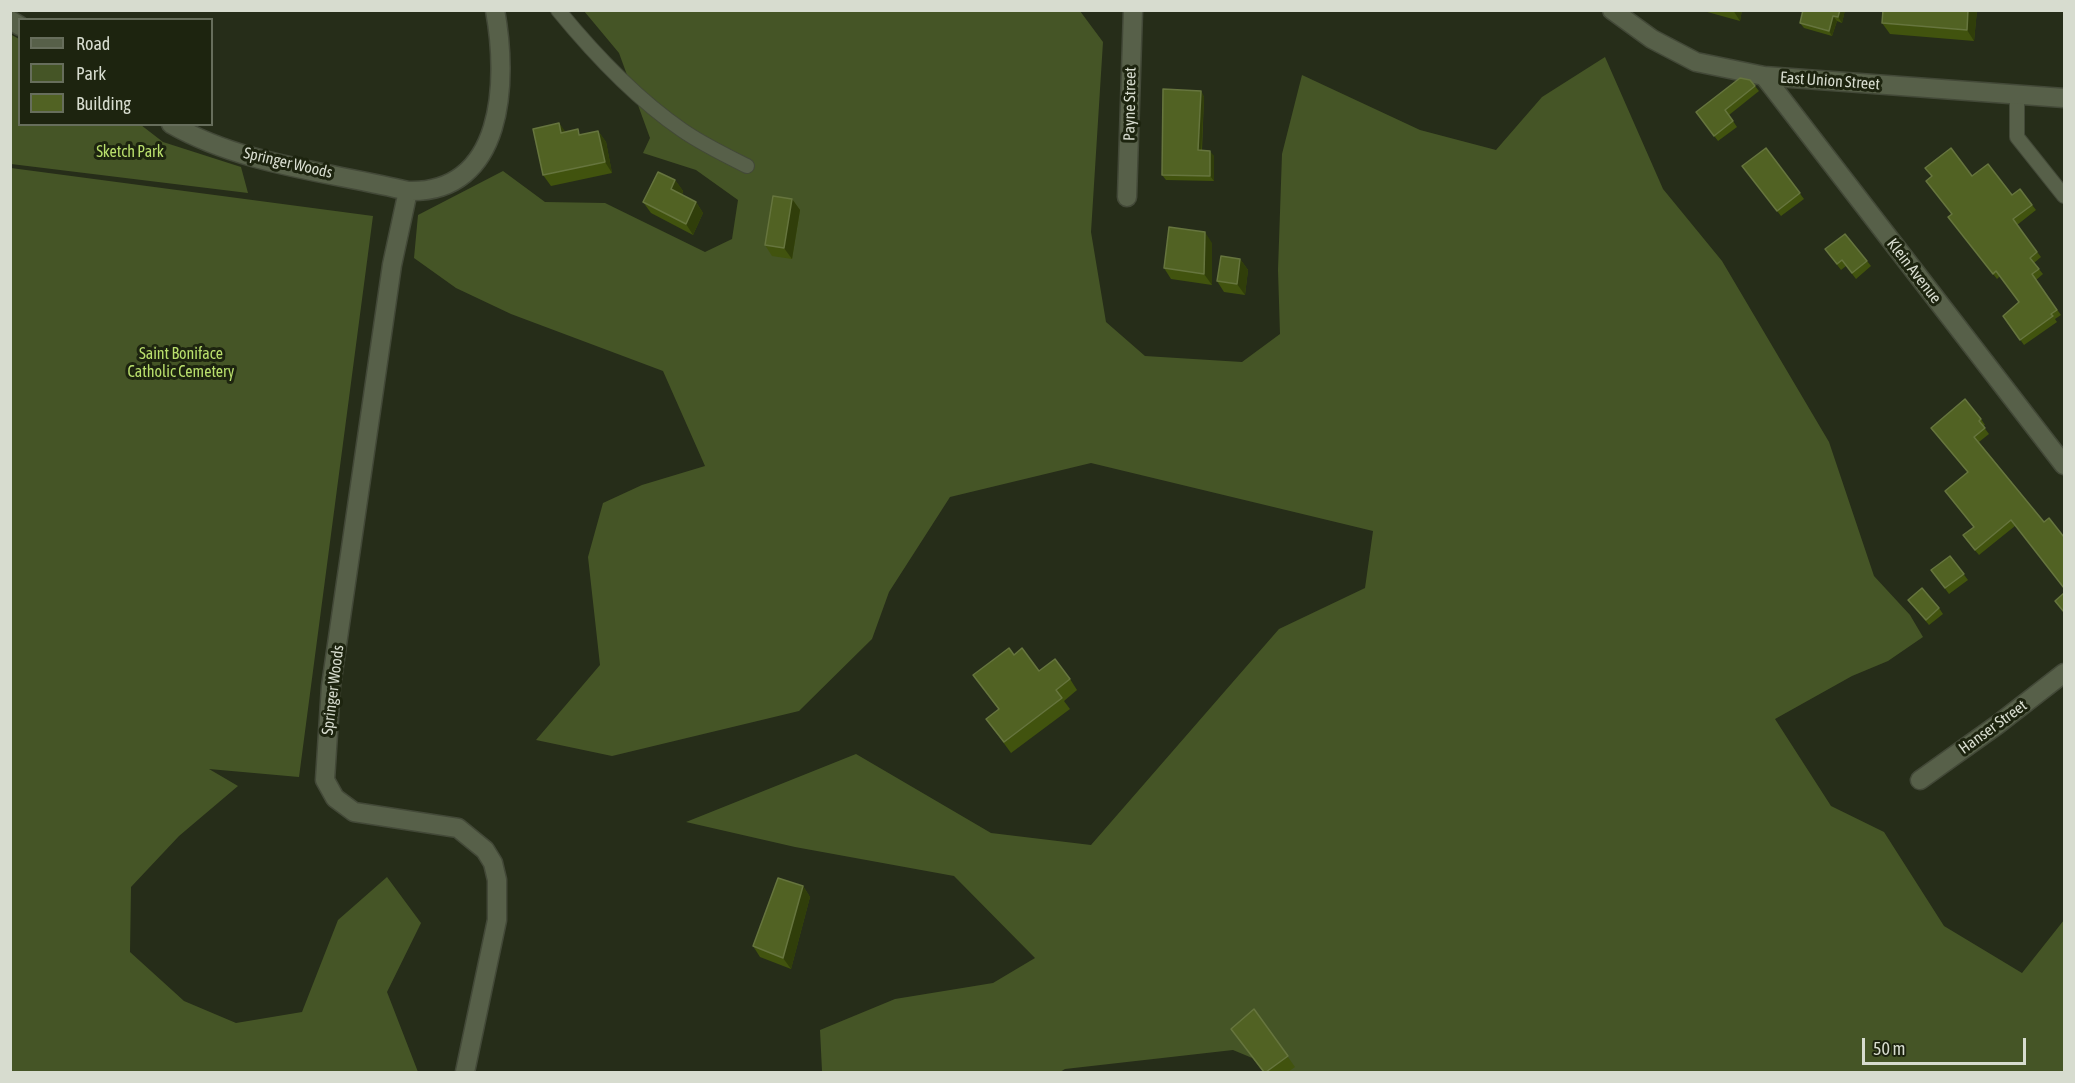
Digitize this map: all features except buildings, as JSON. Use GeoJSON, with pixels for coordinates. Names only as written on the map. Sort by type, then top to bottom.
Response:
{"type":"FeatureCollection","features":[{"type":"Feature","properties":{"kind":"street","name":"Springer Woods"},"geometry":{"type":"LineString","coordinates":[[175,126],[216,146],[251,156],[408,191],[427,192],[472,169],[484,152],[493,128],[501,75],[501,41],[495,10]]}},
{"type":"Feature","properties":{"kind":"street","name":"Payne Street"},"geometry":{"type":"LineString","coordinates":[[1127,197],[1133,10]]}},
{"type":"Feature","properties":{"kind":"street","name":"East Union Street"},"geometry":{"type":"LineString","coordinates":[[1612,10],[1652,39],[1696,62],[1764,76],[2064,99]]}},
{"type":"Feature","properties":{"kind":"street","name":"Klein Avenue"},"geometry":{"type":"LineString","coordinates":[[1764,76],[2064,465]]}},
{"type":"Feature","properties":{"kind":"street","name":"Springer Woods"},"geometry":{"type":"LineString","coordinates":[[408,191],[392,265],[332,686],[325,780],[335,798],[354,812],[458,828],[484,850],[493,863],[497,880],[497,920],[465,1072]]}},
{"type":"Feature","properties":{"kind":"street","name":"Hanser Street"},"geometry":{"type":"LineString","coordinates":[[1920,780],[2064,673]]}},
{"type":"Feature","properties":{"kind":"lane"},"geometry":{"type":"LineString","coordinates":[[558,10],[593,53],[661,114],[681,130],[747,166]]}},
{"type":"Feature","properties":{"kind":"lane"},"geometry":{"type":"LineString","coordinates":[[2017,95],[2017,137],[2064,196]]}},
{"type":"Feature","properties":{"kind":"green space"},"geometry":{"type":"Polygon","coordinates":[[[584,11],[1080,11],[1103,42],[1091,232],[1106,322],[1145,356],[1242,362],[1280,334],[1278,270],[1282,154],[1302,75],[1420,130],[1496,150],[1542,97],[1605,57],[1663,189],[1722,261],[1829,442],[1874,576],[1910,615],[1923,637],[1888,661],[1852,676],[1775,719],[1831,806],[1884,832],[1944,926],[2022,973],[2064,920],[2064,1072],[1286,1072],[1233,1050],[1065,1069],[1060,1072],[822,1071],[820,1030],[895,999],[993,983],[1035,958],[954,876],[795,847],[686,822],[856,754],[991,833],[1091,845],[1279,629],[1365,588],[1373,531],[1091,463],[950,497],[889,592],[872,639],[799,711],[612,756],[536,740],[600,665],[588,557],[603,503],[642,485],[705,466],[663,371],[511,314],[456,288],[414,258],[418,215],[503,171],[545,202],[605,203],[705,252],[732,239],[738,200],[696,170],[643,153],[650,138],[619,53],[584,11]]]}},
{"type":"Feature","properties":{"kind":"green space","name":"Sketch Park"},"geometry":{"type":"Polygon","coordinates":[[[10,34],[18,38],[18,126],[142,126],[163,142],[241,167],[248,193],[11,164],[10,34]]]}},
{"type":"Feature","properties":{"kind":"green space","name":"Saint Boniface Catholic Cemetery"},"geometry":{"type":"Polygon","coordinates":[[[11,168],[373,216],[299,777],[209,769],[238,786],[179,836],[131,887],[130,952],[184,1001],[236,1023],[302,1012],[338,920],[387,877],[421,923],[387,992],[418,1072],[11,1072],[11,168]]]}}]}
